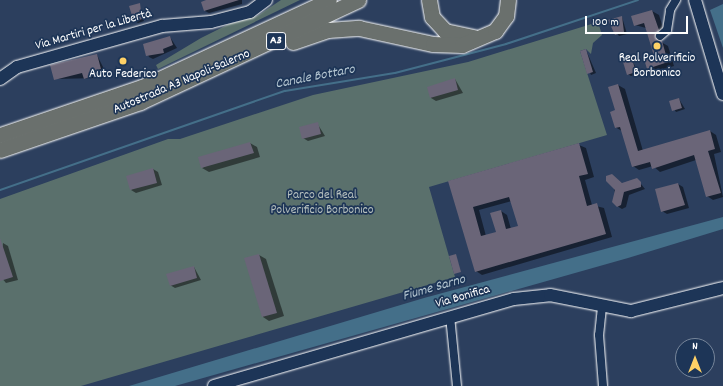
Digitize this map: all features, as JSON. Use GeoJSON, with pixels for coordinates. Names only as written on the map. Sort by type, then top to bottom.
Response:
{"type":"FeatureCollection","features":[{"type":"Feature","properties":{"kind":"highway"},"geometry":{"type":"LineString","coordinates":[[205,59],[307,0]]}},
{"type":"Feature","properties":{"kind":"highway","name":"Autostrada A3 Napoli-Salerno"},"geometry":{"type":"LineString","coordinates":[[0,135],[104,102],[205,59],[329,0]]}},
{"type":"Feature","properties":{"kind":"highway","name":"Autostrada A3 Napoli-Salerno"},"geometry":{"type":"LineString","coordinates":[[0,150],[77,126],[193,80],[358,0]]}},
{"type":"Feature","properties":{"kind":"highway"},"geometry":{"type":"LineString","coordinates":[[429,0],[438,25],[464,37],[482,34],[490,28],[502,12],[503,0]]}},
{"type":"Feature","properties":{"kind":"highway"},"geometry":{"type":"LineString","coordinates":[[193,80],[236,68],[300,39],[342,28],[379,30],[443,45],[474,42],[495,31],[506,16],[508,0]]}},
{"type":"Feature","properties":{"kind":"main road","name":"Via Martiri per la Libertà"},"geometry":{"type":"LineString","coordinates":[[3,73],[172,23],[207,22],[250,12],[266,0]]}},
{"type":"Feature","properties":{"kind":"main road"},"geometry":{"type":"LineString","coordinates":[[695,0],[723,94]]}},
{"type":"Feature","properties":{"kind":"main road","name":"Via Bonifica"},"geometry":{"type":"LineString","coordinates":[[214,386],[514,298],[540,295],[602,307],[641,310],[723,288]]}},
{"type":"Feature","properties":{"kind":"street"},"geometry":{"type":"LineString","coordinates":[[660,36],[667,30],[670,10],[676,0]]}},
{"type":"Feature","properties":{"kind":"street"},"geometry":{"type":"LineString","coordinates":[[602,307],[599,335],[603,386]]}},
{"type":"Feature","properties":{"kind":"street"},"geometry":{"type":"LineString","coordinates":[[450,316],[457,386]]}},
{"type":"Feature","properties":{"kind":"green space"},"geometry":{"type":"Polygon","coordinates":[[[281,0],[300,0],[158,69],[156,65],[201,38],[229,24],[257,16],[281,0]]]}},
{"type":"Feature","properties":{"kind":"green space","name":"Parco del Real Polverificio Borbonico"},"geometry":{"type":"Polygon","coordinates":[[[598,22],[602,35],[593,43],[591,54],[586,49],[580,51],[607,135],[429,187],[455,277],[81,386],[0,386],[0,199],[168,139],[180,139],[313,95],[468,62],[598,22]]]}},
{"type":"Feature","properties":{"kind":"water"},"geometry":{"type":"Polygon","coordinates":[[[723,4],[723,48],[710,10],[723,4]]]}},
{"type":"Feature","properties":{"kind":"water","name":"Fiume Sarno"},"geometry":{"type":"Polygon","coordinates":[[[723,217],[723,229],[628,258],[175,386],[129,386],[424,298],[723,217]]]}},
{"type":"Feature","properties":{"kind":"building"},"geometry":{"type":"Polygon","coordinates":[[[206,0],[239,0],[204,11],[201,2],[206,0]]]}},
{"type":"Feature","properties":{"kind":"building"},"geometry":{"type":"Polygon","coordinates":[[[140,3],[142,19],[134,22],[129,6],[140,3]]]}},
{"type":"Feature","properties":{"kind":"building","name":"Real Polverificio Borbonico"},"geometry":{"type":"Polygon","coordinates":[[[652,10],[659,30],[655,37],[662,41],[668,62],[647,69],[644,59],[654,56],[644,23],[634,26],[631,16],[652,10]]]}},
{"type":"Feature","properties":{"kind":"building"},"geometry":{"type":"Polygon","coordinates":[[[622,16],[624,32],[615,35],[608,20],[622,16]]]}},
{"type":"Feature","properties":{"kind":"building"},"geometry":{"type":"Polygon","coordinates":[[[170,36],[173,45],[163,49],[164,53],[146,56],[143,44],[170,36]]]}},
{"type":"Feature","properties":{"kind":"building"},"geometry":{"type":"Polygon","coordinates":[[[586,49],[593,72],[587,74],[580,51],[586,49]]]}},
{"type":"Feature","properties":{"kind":"building"},"geometry":{"type":"Polygon","coordinates":[[[97,54],[101,69],[93,71],[95,75],[84,79],[82,73],[54,80],[50,65],[97,54]]]}},
{"type":"Feature","properties":{"kind":"building"},"geometry":{"type":"Polygon","coordinates":[[[632,59],[636,72],[627,75],[623,62],[632,59]]]}},
{"type":"Feature","properties":{"kind":"building"},"geometry":{"type":"Polygon","coordinates":[[[455,78],[458,90],[430,98],[427,87],[455,78]]]}},
{"type":"Feature","properties":{"kind":"building"},"geometry":{"type":"Polygon","coordinates":[[[618,84],[638,151],[710,130],[715,149],[708,151],[721,193],[706,197],[694,155],[652,169],[650,162],[632,167],[620,127],[615,128],[610,112],[615,110],[608,87],[618,84]]]}},
{"type":"Feature","properties":{"kind":"building"},"geometry":{"type":"Polygon","coordinates":[[[679,98],[682,108],[672,111],[669,101],[679,98]]]}},
{"type":"Feature","properties":{"kind":"building"},"geometry":{"type":"Polygon","coordinates":[[[318,122],[321,134],[302,139],[299,127],[318,122]]]}},
{"type":"Feature","properties":{"kind":"building"},"geometry":{"type":"Polygon","coordinates":[[[250,142],[254,153],[201,168],[198,157],[250,142]]]}},
{"type":"Feature","properties":{"kind":"building"},"geometry":{"type":"Polygon","coordinates":[[[579,143],[588,174],[579,176],[587,206],[597,203],[606,234],[475,272],[448,181],[579,143]],[[509,197],[473,207],[481,236],[496,232],[490,213],[501,210],[506,229],[518,226],[509,197]]]}},
{"type":"Feature","properties":{"kind":"building"},"geometry":{"type":"Polygon","coordinates":[[[153,168],[157,183],[130,190],[126,176],[153,168]]]}},
{"type":"Feature","properties":{"kind":"building"},"geometry":{"type":"Polygon","coordinates":[[[612,174],[622,183],[637,178],[641,182],[641,187],[624,192],[621,205],[617,207],[612,202],[615,190],[606,181],[606,176],[612,174]]]}},
{"type":"Feature","properties":{"kind":"building"},"geometry":{"type":"Polygon","coordinates":[[[678,183],[685,205],[661,212],[655,189],[678,183]]]}},
{"type":"Feature","properties":{"kind":"building"},"geometry":{"type":"Polygon","coordinates":[[[0,238],[13,277],[0,281],[0,238]]]}},
{"type":"Feature","properties":{"kind":"building"},"geometry":{"type":"Polygon","coordinates":[[[259,254],[277,313],[262,317],[244,258],[259,254]]]}},
{"type":"Feature","properties":{"kind":"building"},"geometry":{"type":"Polygon","coordinates":[[[456,254],[461,272],[454,274],[449,256],[456,254]]]}},
{"type":"Feature","properties":{"kind":"building"},"geometry":{"type":"Polygon","coordinates":[[[194,266],[197,278],[170,286],[166,274],[194,266]]]}},
{"type":"Feature","properties":{"kind":"waterway","name":"Canale Bottaro"},"geometry":{"type":"LineString","coordinates":[[0,190],[285,91],[395,73],[506,44],[638,0]]}},
{"type":"Feature","properties":{"kind":"place","name":"Real Polverificio Borbonico"},"geometry":{"type":"Point","coordinates":[657,46]}},
{"type":"Feature","properties":{"kind":"place","name":"Auto Federico"},"geometry":{"type":"Point","coordinates":[123,61]}}]}
